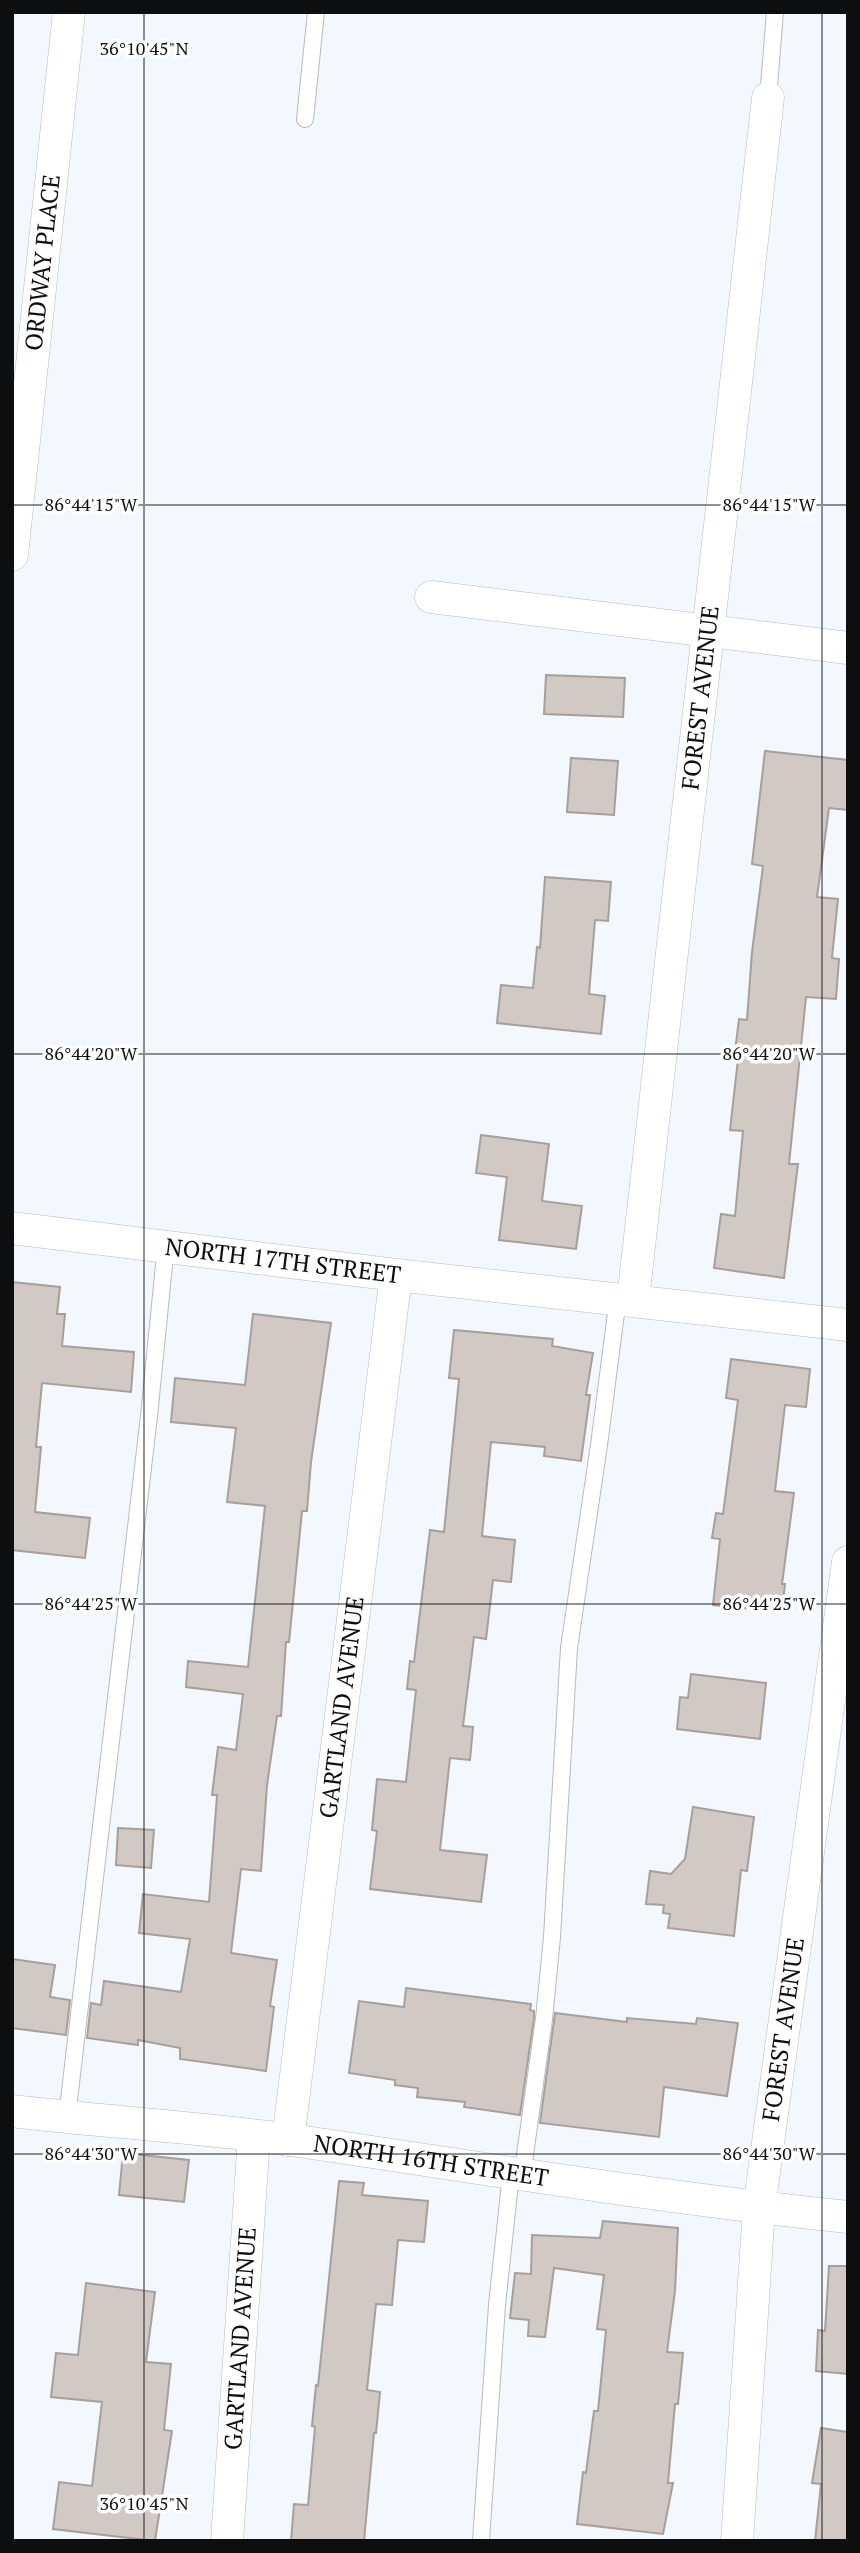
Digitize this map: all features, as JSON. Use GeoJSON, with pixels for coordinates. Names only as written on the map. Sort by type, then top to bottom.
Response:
{"type":"FeatureCollection","features":[{"type":"Feature","properties":{"kind":"street","name":"ORDWAY PLACE"},"geometry":{"type":"LineString","coordinates":[[12,555],[21,378],[69,12]]}},
{"type":"Feature","properties":{"kind":"street","name":"FOREST AVENUE"},"geometry":{"type":"LineString","coordinates":[[625,1299],[709,630],[768,98]]}},
{"type":"Feature","properties":{"kind":"street"},"geometry":{"type":"LineString","coordinates":[[432,597],[848,648]]}},
{"type":"Feature","properties":{"kind":"street","name":"NORTH 17TH STREET"},"geometry":{"type":"LineString","coordinates":[[12,1227],[396,1275],[848,1325]]}},
{"type":"Feature","properties":{"kind":"street","name":"GARTLAND AVENUE"},"geometry":{"type":"LineString","coordinates":[[288,2140],[396,1275]]}},
{"type":"Feature","properties":{"kind":"street","name":"FOREST AVENUE"},"geometry":{"type":"LineString","coordinates":[[737,2541],[759,2208],[848,1562]]}},
{"type":"Feature","properties":{"kind":"street","name":"NORTH 16TH STREET"},"geometry":{"type":"LineString","coordinates":[[12,2111],[288,2140],[516,2175],[759,2208],[848,2217]]}},
{"type":"Feature","properties":{"kind":"street","name":"GARTLAND AVENUE"},"geometry":{"type":"LineString","coordinates":[[227,2541],[254,2136]]}},
{"type":"Feature","properties":{"kind":"lane"},"geometry":{"type":"LineString","coordinates":[[304,119],[316,12]]}},
{"type":"Feature","properties":{"kind":"lane"},"geometry":{"type":"LineString","coordinates":[[768,98],[775,12]]}},
{"type":"Feature","properties":{"kind":"lane"},"geometry":{"type":"LineString","coordinates":[[67,2117],[149,1416],[166,1245]]}},
{"type":"Feature","properties":{"kind":"lane"},"geometry":{"type":"LineString","coordinates":[[481,2541],[497,2305],[516,2175],[544,2019],[552,1937],[569,1648],[599,1445],[625,1299]]}},
{"type":"Feature","properties":{"kind":"building"},"geometry":{"type":"Polygon","coordinates":[[[546,675],[625,678],[623,717],[544,714],[546,675]]]}},
{"type":"Feature","properties":{"kind":"building"},"geometry":{"type":"Polygon","coordinates":[[[765,751],[848,760],[848,810],[829,808],[817,897],[838,899],[832,958],[839,959],[836,999],[806,997],[789,1164],[798,1164],[784,1278],[714,1268],[721,1214],[735,1216],[743,1131],[730,1130],[738,1059],[734,1059],[739,1019],[747,1020],[763,866],[752,864],[765,751]]]}},
{"type":"Feature","properties":{"kind":"building"},"geometry":{"type":"Polygon","coordinates":[[[571,758],[618,761],[614,815],[567,812],[571,758]]]}},
{"type":"Feature","properties":{"kind":"building"},"geometry":{"type":"Polygon","coordinates":[[[545,877],[611,882],[608,921],[595,920],[589,994],[605,996],[601,1034],[497,1023],[501,985],[533,988],[537,947],[540,948],[545,877]]]}},
{"type":"Feature","properties":{"kind":"building"},"geometry":{"type":"Polygon","coordinates":[[[481,1135],[549,1144],[542,1201],[582,1206],[576,1249],[499,1240],[507,1177],[476,1173],[481,1135]]]}},
{"type":"Feature","properties":{"kind":"building"},"geometry":{"type":"Polygon","coordinates":[[[12,1282],[60,1287],[57,1314],[65,1314],[62,1346],[134,1352],[131,1392],[42,1383],[36,1447],[41,1447],[35,1512],[90,1518],[85,1558],[12,1550],[12,1282]]]}},
{"type":"Feature","properties":{"kind":"building"},"geometry":{"type":"Polygon","coordinates":[[[253,1314],[331,1323],[311,1462],[307,1511],[302,1511],[289,1642],[286,1642],[281,1716],[277,1716],[267,1785],[261,1871],[241,1869],[231,1953],[277,1960],[270,2006],[274,2007],[266,2071],[180,2059],[180,2048],[138,2040],[138,2045],[87,2038],[91,2003],[101,2005],[104,1981],[181,1992],[190,1939],[139,1933],[143,1894],[209,1902],[217,1795],[212,1795],[218,1747],[236,1750],[243,1694],[186,1687],[188,1661],[248,1667],[265,1506],[227,1502],[236,1428],[171,1422],[175,1378],[245,1385],[253,1314]]]}},
{"type":"Feature","properties":{"kind":"building"},"geometry":{"type":"Polygon","coordinates":[[[454,1330],[553,1339],[552,1346],[593,1353],[586,1395],[590,1395],[581,1461],[544,1456],[545,1447],[491,1442],[482,1536],[515,1540],[511,1582],[493,1580],[486,1639],[474,1637],[463,1726],[473,1727],[470,1760],[450,1758],[440,1850],[487,1855],[481,1902],[370,1889],[377,1831],[372,1830],[377,1779],[406,1782],[416,1690],[407,1689],[410,1661],[414,1662],[430,1530],[444,1532],[459,1379],[449,1378],[454,1330]]]}},
{"type":"Feature","properties":{"kind":"building"},"geometry":{"type":"Polygon","coordinates":[[[731,1359],[810,1369],[806,1407],[785,1405],[775,1491],[794,1493],[782,1584],[785,1584],[782,1612],[713,1605],[720,1539],[712,1538],[716,1513],[723,1514],[738,1400],[726,1398],[731,1359]]]}},
{"type":"Feature","properties":{"kind":"building"},"geometry":{"type":"Polygon","coordinates":[[[691,1674],[766,1683],[760,1739],[677,1729],[680,1697],[688,1698],[691,1674]]]}},
{"type":"Feature","properties":{"kind":"building"},"geometry":{"type":"Polygon","coordinates":[[[693,1807],[754,1817],[747,1871],[741,1870],[734,1936],[668,1928],[670,1914],[663,1913],[664,1905],[646,1904],[650,1871],[671,1874],[685,1859],[693,1807]]]}},
{"type":"Feature","properties":{"kind":"building"},"geometry":{"type":"Polygon","coordinates":[[[118,1828],[154,1830],[151,1868],[116,1865],[118,1828]]]}},
{"type":"Feature","properties":{"kind":"building"},"geometry":{"type":"Polygon","coordinates":[[[12,1959],[55,1965],[50,1997],[70,2000],[66,2035],[12,2028],[12,1959]]]}},
{"type":"Feature","properties":{"kind":"building"},"geometry":{"type":"Polygon","coordinates":[[[406,1988],[531,2004],[530,2010],[534,2011],[534,2018],[520,2115],[464,2107],[465,2102],[417,2097],[418,2088],[395,2085],[395,2080],[349,2073],[359,2001],[404,2007],[406,1988]]]}},
{"type":"Feature","properties":{"kind":"building"},"geometry":{"type":"Polygon","coordinates":[[[555,2013],[627,2022],[627,2018],[696,2024],[697,2018],[738,2023],[727,2096],[664,2087],[659,2137],[540,2123],[555,2013]]]}},
{"type":"Feature","properties":{"kind":"building"},"geometry":{"type":"Polygon","coordinates":[[[123,2153],[189,2160],[184,2202],[119,2195],[123,2153]]]}},
{"type":"Feature","properties":{"kind":"building"},"geometry":{"type":"Polygon","coordinates":[[[339,2181],[364,2183],[362,2195],[428,2201],[424,2242],[398,2240],[392,2305],[376,2304],[367,2390],[380,2392],[364,2541],[291,2541],[294,2504],[308,2505],[315,2427],[312,2426],[339,2181]]]}},
{"type":"Feature","properties":{"kind":"building"},"geometry":{"type":"Polygon","coordinates":[[[603,2221],[678,2228],[675,2291],[667,2352],[683,2353],[678,2404],[675,2404],[668,2483],[673,2483],[663,2534],[577,2524],[594,2411],[598,2411],[606,2330],[597,2329],[604,2275],[554,2268],[545,2337],[528,2336],[529,2320],[510,2318],[515,2273],[531,2274],[532,2235],[600,2238],[603,2221]]]}},
{"type":"Feature","properties":{"kind":"building"},"geometry":{"type":"Polygon","coordinates":[[[829,2266],[848,2266],[848,2374],[816,2371],[818,2330],[825,2331],[829,2266]]]}},
{"type":"Feature","properties":{"kind":"building"},"geometry":{"type":"Polygon","coordinates":[[[86,2283],[155,2292],[146,2362],[171,2364],[164,2430],[172,2431],[155,2541],[53,2529],[59,2482],[92,2486],[102,2402],[51,2397],[56,2353],[78,2355],[86,2283]]]}},
{"type":"Feature","properties":{"kind":"building"},"geometry":{"type":"Polygon","coordinates":[[[821,2428],[848,2432],[848,2541],[815,2541],[821,2484],[812,2483],[821,2428]]]}}]}
